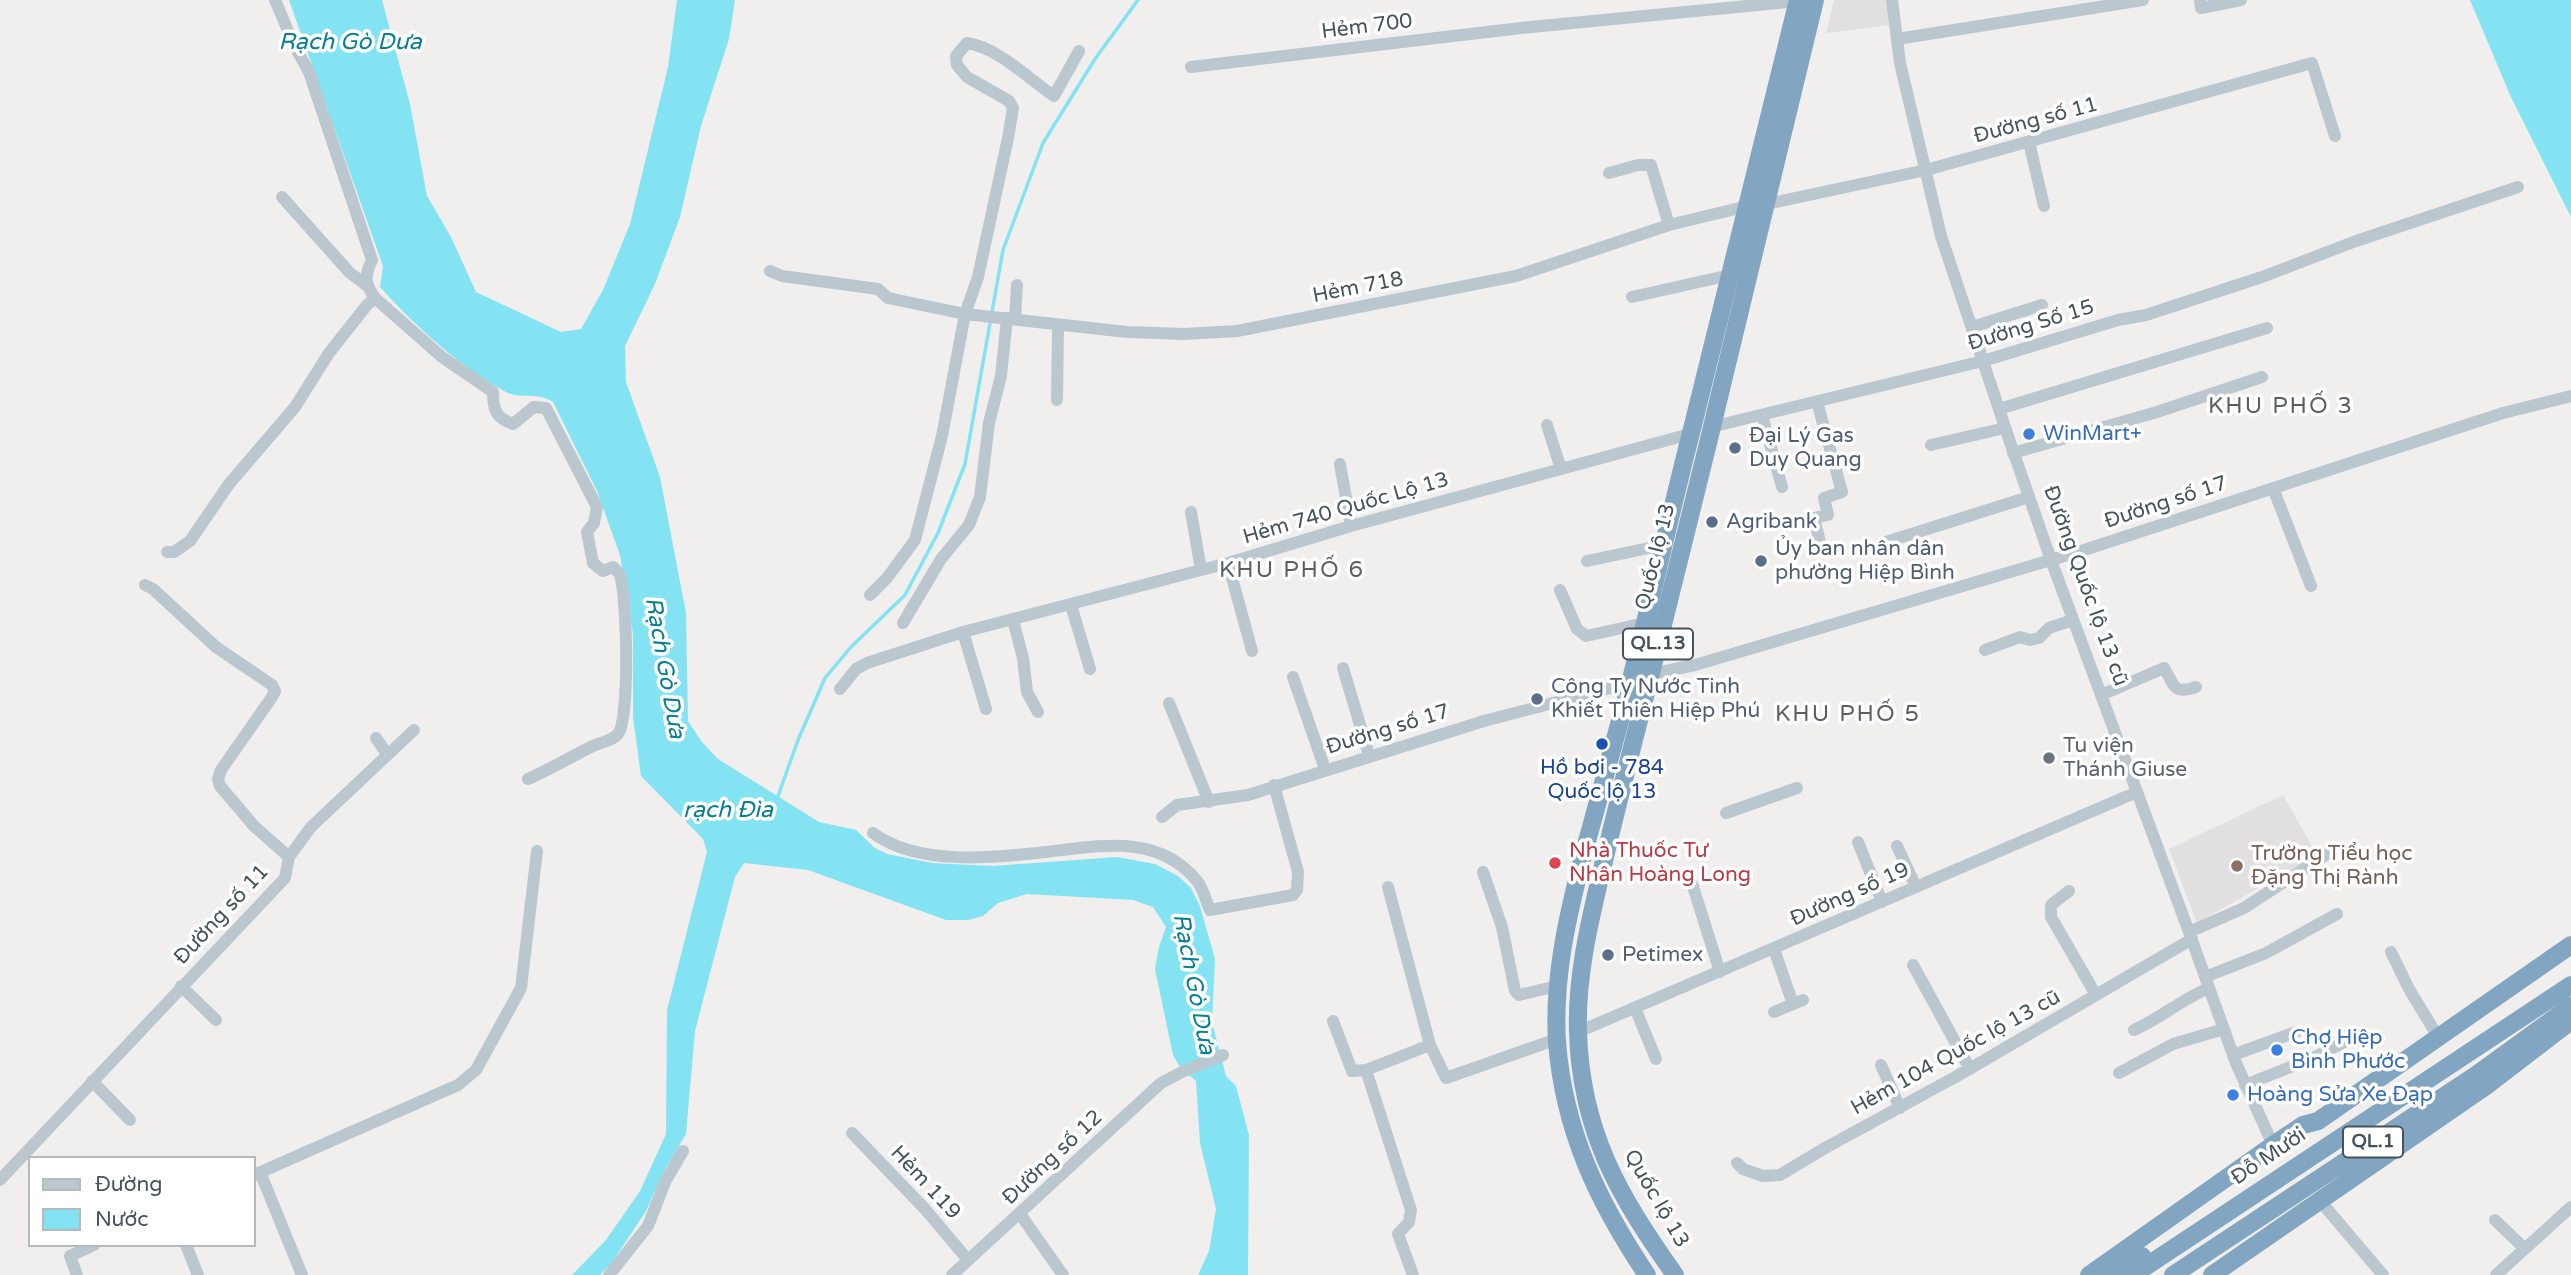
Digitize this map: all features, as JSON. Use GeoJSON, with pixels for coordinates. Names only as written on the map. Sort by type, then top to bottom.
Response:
{"type":"FeatureCollection","features":[{"type":"Feature","properties":{"kind":"highway","name":"Quốc lộ 13"},"geometry":{"type":"LineString","coordinates":[[1647,1275],[1603,1203],[1580,1150],[1569,1115],[1561,1079],[1557,1039],[1557,986],[1563,942],[1576,884],[1630,683],[1798,0]]}},
{"type":"Feature","properties":{"kind":"highway","name":"Quốc lộ 13"},"geometry":{"type":"LineString","coordinates":[[1675,1275],[1619,1190],[1606,1162],[1588,1106],[1578,1032],[1581,973],[1593,907],[1815,0]]}},
{"type":"Feature","properties":{"kind":"highway","name":"Đỗ Mười"},"geometry":{"type":"LineString","coordinates":[[2089,1275],[2303,1125],[2312,1114],[2564,941],[2571,939]]}},
{"type":"Feature","properties":{"kind":"highway","name":"Đỗ Mười"},"geometry":{"type":"LineString","coordinates":[[2303,1125],[2318,1121],[2571,945]]}},
{"type":"Feature","properties":{"kind":"highway","name":"Đỗ Mười"},"geometry":{"type":"LineString","coordinates":[[2113,1275],[2571,985]]}},
{"type":"Feature","properties":{"kind":"highway","name":"QL.1"},"geometry":{"type":"LineString","coordinates":[[2173,1275],[2457,1106],[2481,1081],[2571,1006]]}},
{"type":"Feature","properties":{"kind":"highway","name":"QL.1"},"geometry":{"type":"LineString","coordinates":[[2192,1275],[2571,1021]]}},
{"type":"Feature","properties":{"kind":"highway","name":"QL.1"},"geometry":{"type":"LineString","coordinates":[[2481,1081],[2510,1077],[2571,1035]]}},
{"type":"Feature","properties":{"kind":"highway","name":"Đường Quốc lộ 13 cũ"},"geometry":{"type":"LineString","coordinates":[[2273,1145],[2288,1164]]}},
{"type":"Feature","properties":{"kind":"highway","name":"Đỗ Mười"},"geometry":{"type":"LineString","coordinates":[[2133,1275],[2288,1164]]}},
{"type":"Feature","properties":{"kind":"highway","name":"QL.1"},"geometry":{"type":"LineString","coordinates":[[2212,1275],[2314,1193]]}},
{"type":"Feature","properties":{"kind":"street"},"geometry":{"type":"LineString","coordinates":[[275,0],[294,46],[309,72],[366,240],[372,260],[366,271],[366,285]]}},
{"type":"Feature","properties":{"kind":"street","name":"Hẻm 700"},"geometry":{"type":"LineString","coordinates":[[1191,67],[1521,28],[1798,0]]}},
{"type":"Feature","properties":{"kind":"street","name":"Đường Quốc lộ 13 cũ"},"geometry":{"type":"LineString","coordinates":[[1892,0],[1900,63],[1941,236],[2050,559],[2233,1055],[2273,1145]]}},
{"type":"Feature","properties":{"kind":"street"},"geometry":{"type":"LineString","coordinates":[[1897,39],[2143,0]]}},
{"type":"Feature","properties":{"kind":"street"},"geometry":{"type":"LineString","coordinates":[[2200,0],[2201,8],[2241,0]]}},
{"type":"Feature","properties":{"kind":"street"},"geometry":{"type":"LineString","coordinates":[[870,595],[887,578],[915,540],[942,436],[965,314],[978,278],[995,206],[1013,108],[1009,101],[967,77],[957,65],[956,56],[967,43],[980,45],[1054,96],[1079,51]]}},
{"type":"Feature","properties":{"kind":"street","name":"Đường số 11"},"geometry":{"type":"LineString","coordinates":[[1767,204],[1926,170],[2312,63],[2335,136]]}},
{"type":"Feature","properties":{"kind":"street"},"geometry":{"type":"LineString","coordinates":[[2029,142],[2044,206]]}},
{"type":"Feature","properties":{"kind":"street"},"geometry":{"type":"LineString","coordinates":[[1609,173],[1638,165],[1651,165],[1669,225]]}},
{"type":"Feature","properties":{"kind":"street","name":"Đường Số 15"},"geometry":{"type":"LineString","coordinates":[[1711,427],[1983,362],[2118,320],[2146,315],[2518,187]]}},
{"type":"Feature","properties":{"kind":"street"},"geometry":{"type":"LineString","coordinates":[[282,197],[350,273],[366,285],[374,299],[442,357],[493,392],[493,406],[504,421],[513,424],[534,407],[546,408],[597,507],[594,523],[587,532],[593,564],[603,571],[613,567],[620,574],[627,623],[625,715],[621,731],[614,738],[528,779]]}},
{"type":"Feature","properties":{"kind":"street","name":"Hẻm 718"},"geometry":{"type":"LineString","coordinates":[[770,271],[782,276],[878,289],[888,298],[965,314],[1150,333],[1237,331],[1516,276],[1669,225],[1748,206]]}},
{"type":"Feature","properties":{"kind":"street"},"geometry":{"type":"LineString","coordinates":[[1632,297],[1730,275]]}},
{"type":"Feature","properties":{"kind":"street"},"geometry":{"type":"LineString","coordinates":[[903,623],[941,559],[969,525],[980,497],[989,423],[1001,376],[1017,285]]}},
{"type":"Feature","properties":{"kind":"street"},"geometry":{"type":"LineString","coordinates":[[167,552],[174,552],[190,541],[229,484],[295,407],[329,353],[374,299]]}},
{"type":"Feature","properties":{"kind":"street"},"geometry":{"type":"LineString","coordinates":[[1972,327],[2042,305]]}},
{"type":"Feature","properties":{"kind":"street"},"geometry":{"type":"LineString","coordinates":[[1057,400],[1058,325]]}},
{"type":"Feature","properties":{"kind":"street"},"geometry":{"type":"LineString","coordinates":[[1999,409],[2267,328]]}},
{"type":"Feature","properties":{"kind":"street"},"geometry":{"type":"LineString","coordinates":[[2014,453],[2157,412],[2262,377]]}},
{"type":"Feature","properties":{"kind":"street","name":"Đường số 17"},"geometry":{"type":"LineString","coordinates":[[1651,674],[1695,665],[2050,559],[2503,413],[2571,396]]}},
{"type":"Feature","properties":{"kind":"street"},"geometry":{"type":"LineString","coordinates":[[1817,402],[1842,492],[1824,498],[1828,515],[1814,519],[1822,550]]}},
{"type":"Feature","properties":{"kind":"street"},"geometry":{"type":"LineString","coordinates":[[1762,415],[1782,486]]}},
{"type":"Feature","properties":{"kind":"street"},"geometry":{"type":"LineString","coordinates":[[1547,425],[1561,469]]}},
{"type":"Feature","properties":{"kind":"street"},"geometry":{"type":"LineString","coordinates":[[1931,445],[2005,428]]}},
{"type":"Feature","properties":{"kind":"street","name":"Hẻm 740 Quốc Lộ 13"},"geometry":{"type":"LineString","coordinates":[[840,689],[856,669],[890,655],[963,632],[1228,563],[1350,526],[1690,434]]}},
{"type":"Feature","properties":{"kind":"street"},"geometry":{"type":"LineString","coordinates":[[1340,464],[1350,526]]}},
{"type":"Feature","properties":{"kind":"street"},"geometry":{"type":"LineString","coordinates":[[2273,488],[2311,586]]}},
{"type":"Feature","properties":{"kind":"street"},"geometry":{"type":"LineString","coordinates":[[1886,542],[2029,497]]}},
{"type":"Feature","properties":{"kind":"street"},"geometry":{"type":"LineString","coordinates":[[1191,512],[1201,570]]}},
{"type":"Feature","properties":{"kind":"street"},"geometry":{"type":"LineString","coordinates":[[1587,561],[1663,545]]}},
{"type":"Feature","properties":{"kind":"street"},"geometry":{"type":"LineString","coordinates":[[1228,563],[1252,651]]}},
{"type":"Feature","properties":{"kind":"street","name":"Đường số 11"},"geometry":{"type":"LineString","coordinates":[[0,1180],[285,878],[289,857],[254,826],[220,786],[218,779],[221,770],[275,691],[272,685],[216,647],[153,589],[145,585]]}},
{"type":"Feature","properties":{"kind":"street"},"geometry":{"type":"LineString","coordinates":[[1560,590],[1577,629],[1586,636],[1645,623]]}},
{"type":"Feature","properties":{"kind":"street"},"geometry":{"type":"LineString","coordinates":[[1071,605],[1090,669]]}},
{"type":"Feature","properties":{"kind":"street"},"geometry":{"type":"LineString","coordinates":[[1013,620],[1023,658],[1027,692],[1038,712]]}},
{"type":"Feature","properties":{"kind":"street"},"geometry":{"type":"LineString","coordinates":[[1985,650],[2020,637],[2030,640],[2039,638],[2049,628],[2073,620]]}},
{"type":"Feature","properties":{"kind":"street"},"geometry":{"type":"LineString","coordinates":[[963,632],[986,709]]}},
{"type":"Feature","properties":{"kind":"street"},"geometry":{"type":"LineString","coordinates":[[1343,668],[1369,755]]}},
{"type":"Feature","properties":{"kind":"street"},"geometry":{"type":"LineString","coordinates":[[2101,695],[2164,668],[2175,689],[2181,691],[2196,687]]}},
{"type":"Feature","properties":{"kind":"street"},"geometry":{"type":"LineString","coordinates":[[1293,677],[1325,769]]}},
{"type":"Feature","properties":{"kind":"street","name":"Đường số 17"},"geometry":{"type":"LineString","coordinates":[[1162,817],[1177,805],[1248,795],[1484,721],[1630,683]]}},
{"type":"Feature","properties":{"kind":"street"},"geometry":{"type":"LineString","coordinates":[[1169,703],[1209,802]]}},
{"type":"Feature","properties":{"kind":"street"},"geometry":{"type":"LineString","coordinates":[[289,857],[311,827],[414,730]]}},
{"type":"Feature","properties":{"kind":"street"},"geometry":{"type":"LineString","coordinates":[[376,738],[387,754]]}},
{"type":"Feature","properties":{"kind":"street"},"geometry":{"type":"LineString","coordinates":[[873,833],[895,847],[936,855],[978,858],[1100,846],[1138,847],[1161,853],[1176,861],[1198,881],[1210,910],[1293,895],[1297,890],[1298,872],[1274,785]]}},
{"type":"Feature","properties":{"kind":"street"},"geometry":{"type":"LineString","coordinates":[[1726,813],[1797,788]]}},
{"type":"Feature","properties":{"kind":"street","name":"Đường số 19"},"geometry":{"type":"LineString","coordinates":[[1578,1032],[2137,792]]}},
{"type":"Feature","properties":{"kind":"street"},"geometry":{"type":"LineString","coordinates":[[1858,842],[1882,902]]}},
{"type":"Feature","properties":{"kind":"street"},"geometry":{"type":"LineString","coordinates":[[1898,846],[1916,887]]}},
{"type":"Feature","properties":{"kind":"street","name":"Hẻm 104 Quốc lộ 13 cũ"},"geometry":{"type":"LineString","coordinates":[[1737,1163],[1743,1169],[1763,1176],[1780,1175],[2096,995],[2191,936],[2253,902],[2333,850]]}},
{"type":"Feature","properties":{"kind":"street"},"geometry":{"type":"LineString","coordinates":[[302,1275],[257,1174],[458,1085],[476,1070],[521,988],[537,852]]}},
{"type":"Feature","properties":{"kind":"street"},"geometry":{"type":"LineString","coordinates":[[1483,872],[1502,926],[1515,991],[1519,995],[1557,986]]}},
{"type":"Feature","properties":{"kind":"street"},"geometry":{"type":"LineString","coordinates":[[1689,874],[1720,972]]}},
{"type":"Feature","properties":{"kind":"street"},"geometry":{"type":"LineString","coordinates":[[1388,887],[1430,1045],[1446,1078],[1557,1039]]}},
{"type":"Feature","properties":{"kind":"street"},"geometry":{"type":"LineString","coordinates":[[2069,891],[2051,905],[2051,917],[2096,995]]}},
{"type":"Feature","properties":{"kind":"street"},"geometry":{"type":"LineString","coordinates":[[2134,1030],[2173,1010],[2207,983],[2337,914]]}},
{"type":"Feature","properties":{"kind":"street"},"geometry":{"type":"LineString","coordinates":[[1774,949],[1798,1002],[1774,1012]]}},
{"type":"Feature","properties":{"kind":"street"},"geometry":{"type":"LineString","coordinates":[[2391,952],[2435,1032]]}},
{"type":"Feature","properties":{"kind":"street"},"geometry":{"type":"LineString","coordinates":[[1913,965],[1970,1069]]}},
{"type":"Feature","properties":{"kind":"street"},"geometry":{"type":"LineString","coordinates":[[181,986],[216,1020]]}},
{"type":"Feature","properties":{"kind":"street"},"geometry":{"type":"LineString","coordinates":[[1635,1008],[1656,1059]]}},
{"type":"Feature","properties":{"kind":"street"},"geometry":{"type":"LineString","coordinates":[[1333,1021],[1352,1071],[1366,1069],[1430,1045]]}},
{"type":"Feature","properties":{"kind":"street"},"geometry":{"type":"LineString","coordinates":[[2119,1073],[2173,1044],[2224,1029]]}},
{"type":"Feature","properties":{"kind":"street"},"geometry":{"type":"LineString","coordinates":[[2233,1055],[2296,1032]]}},
{"type":"Feature","properties":{"kind":"street"},"geometry":{"type":"LineString","coordinates":[[2245,1085],[2313,1058],[2364,1032]]}},
{"type":"Feature","properties":{"kind":"street","name":"Đường số 12"},"geometry":{"type":"LineString","coordinates":[[952,1275],[1161,1083],[1223,1055]]}},
{"type":"Feature","properties":{"kind":"street"},"geometry":{"type":"LineString","coordinates":[[1881,1065],[1900,1108]]}},
{"type":"Feature","properties":{"kind":"street"},"geometry":{"type":"LineString","coordinates":[[1366,1069],[1411,1210],[1409,1222],[1398,1234],[1413,1275]]}},
{"type":"Feature","properties":{"kind":"street"},"geometry":{"type":"LineString","coordinates":[[92,1081],[130,1120]]}},
{"type":"Feature","properties":{"kind":"street","name":"Hẻm 119"},"geometry":{"type":"LineString","coordinates":[[852,1133],[925,1209],[968,1260]]}},
{"type":"Feature","properties":{"kind":"street"},"geometry":{"type":"LineString","coordinates":[[609,1275],[648,1226],[665,1182],[684,1151]]}},
{"type":"Feature","properties":{"kind":"street"},"geometry":{"type":"LineString","coordinates":[[2314,1193],[2383,1275]]}},
{"type":"Feature","properties":{"kind":"street"},"geometry":{"type":"LineString","coordinates":[[2496,1275],[2571,1207]]}},
{"type":"Feature","properties":{"kind":"street"},"geometry":{"type":"LineString","coordinates":[[1020,1214],[1063,1275]]}},
{"type":"Feature","properties":{"kind":"street"},"geometry":{"type":"LineString","coordinates":[[2495,1220],[2524,1248]]}},
{"type":"Feature","properties":{"kind":"street"},"geometry":{"type":"LineString","coordinates":[[77,1275],[69,1256],[89,1247]]}},
{"type":"Feature","properties":{"kind":"street"},"geometry":{"type":"LineString","coordinates":[[187,1247],[198,1275]]}},
{"type":"Feature","properties":{"kind":"shaded area"},"geometry":{"type":"Polygon","coordinates":[[[1834,0],[1887,0],[1890,25],[1826,33],[1834,0]]]}},
{"type":"Feature","properties":{"kind":"shaded area","name":"Trường Tiểu học Đặng Thị Rành"},"geometry":{"type":"Polygon","coordinates":[[[2283,795],[2317,855],[2197,923],[2169,849],[2283,795]]]}},
{"type":"Feature","properties":{"kind":"water"},"geometry":{"type":"Polygon","coordinates":[[[289,0],[382,0],[410,104],[427,196],[451,237],[476,292],[561,332],[581,329],[603,290],[630,224],[668,67],[677,0],[735,0],[729,39],[701,126],[680,217],[655,284],[625,346],[626,382],[660,477],[686,613],[688,721],[701,741],[718,759],[819,822],[856,830],[875,848],[887,854],[932,863],[993,866],[1117,857],[1155,864],[1178,876],[1191,888],[1200,906],[1215,959],[1212,1022],[1226,1076],[1236,1086],[1249,1135],[1248,1275],[1198,1275],[1209,1251],[1216,1209],[1200,1143],[1196,1081],[1180,1067],[1173,1055],[1155,969],[1166,927],[1153,907],[1133,900],[1027,894],[998,903],[983,916],[968,920],[946,920],[808,870],[744,863],[735,877],[695,1031],[686,1134],[662,1175],[646,1211],[613,1261],[600,1275],[572,1275],[606,1240],[640,1191],[666,1134],[667,1010],[707,852],[703,839],[641,776],[633,717],[633,634],[620,555],[597,491],[553,402],[541,397],[512,394],[489,382],[439,345],[380,287],[383,266],[289,0]]]}},
{"type":"Feature","properties":{"kind":"water"},"geometry":{"type":"Polygon","coordinates":[[[2470,0],[2571,0],[2571,217],[2510,95],[2470,0]]]}},
{"type":"Feature","properties":{"kind":"waterway","name":"rạch Đìa"},"geometry":{"type":"LineString","coordinates":[[777,799],[798,740],[825,678],[851,647],[905,595],[938,533],[965,464],[1003,250],[1043,143],[1095,59],[1138,0]]}},
{"type":"Feature","properties":{"kind":"place","name":"WinMart+"},"geometry":{"type":"Point","coordinates":[2029,434]}},
{"type":"Feature","properties":{"kind":"place","name":"Đại Lý Gas Duy Quang"},"geometry":{"type":"Point","coordinates":[1735,448]}},
{"type":"Feature","properties":{"kind":"place","name":"Agribank"},"geometry":{"type":"Point","coordinates":[1712,522]}},
{"type":"Feature","properties":{"kind":"place","name":"Ủy ban nhân dân phường Hiệp Bình"},"geometry":{"type":"Point","coordinates":[1761,561]}},
{"type":"Feature","properties":{"kind":"place","name":"Công Ty Nước Tinh Khiết Thiên Hiệp Phú"},"geometry":{"type":"Point","coordinates":[1537,699]}},
{"type":"Feature","properties":{"kind":"place","name":"Hồ bơi - 784 Quốc lộ 13"},"geometry":{"type":"Point","coordinates":[1602,744]}},
{"type":"Feature","properties":{"kind":"place","name":"Tu viện Thánh Giuse"},"geometry":{"type":"Point","coordinates":[2049,758]}},
{"type":"Feature","properties":{"kind":"place","name":"Nhà Thuốc Tư Nhân Hoàng Long"},"geometry":{"type":"Point","coordinates":[1555,863]}},
{"type":"Feature","properties":{"kind":"place","name":"Trường Tiểu học Đặng Thị Rành"},"geometry":{"type":"Point","coordinates":[2237,866]}},
{"type":"Feature","properties":{"kind":"place","name":"Petimex"},"geometry":{"type":"Point","coordinates":[1608,955]}},
{"type":"Feature","properties":{"kind":"place","name":"Chợ Hiệp Bình Phước"},"geometry":{"type":"Point","coordinates":[2277,1050]}},
{"type":"Feature","properties":{"kind":"place","name":"Hoàng Sửa Xe Đạp"},"geometry":{"type":"Point","coordinates":[2233,1095]}},
{"type":"Feature","properties":{"kind":"district","name":"KHU PHỐ 3"},"geometry":{"type":"Point","coordinates":[2281,407]}},
{"type":"Feature","properties":{"kind":"district","name":"KHU PHỐ 6"},"geometry":{"type":"Point","coordinates":[1292,571]}},
{"type":"Feature","properties":{"kind":"district","name":"KHU PHỐ 5"},"geometry":{"type":"Point","coordinates":[1848,715]}},
{"type":"Feature","properties":{"kind":"water label","name":"Rạch Gò Dưa"},"geometry":{"type":"Point","coordinates":[350,43]}},
{"type":"Feature","properties":{"kind":"water label","name":"Rạch Gò Dưa"},"geometry":{"type":"Point","coordinates":[664,668]}},
{"type":"Feature","properties":{"kind":"water label","name":"Rạch Gò Dưa"},"geometry":{"type":"Point","coordinates":[1193,984]}}]}
